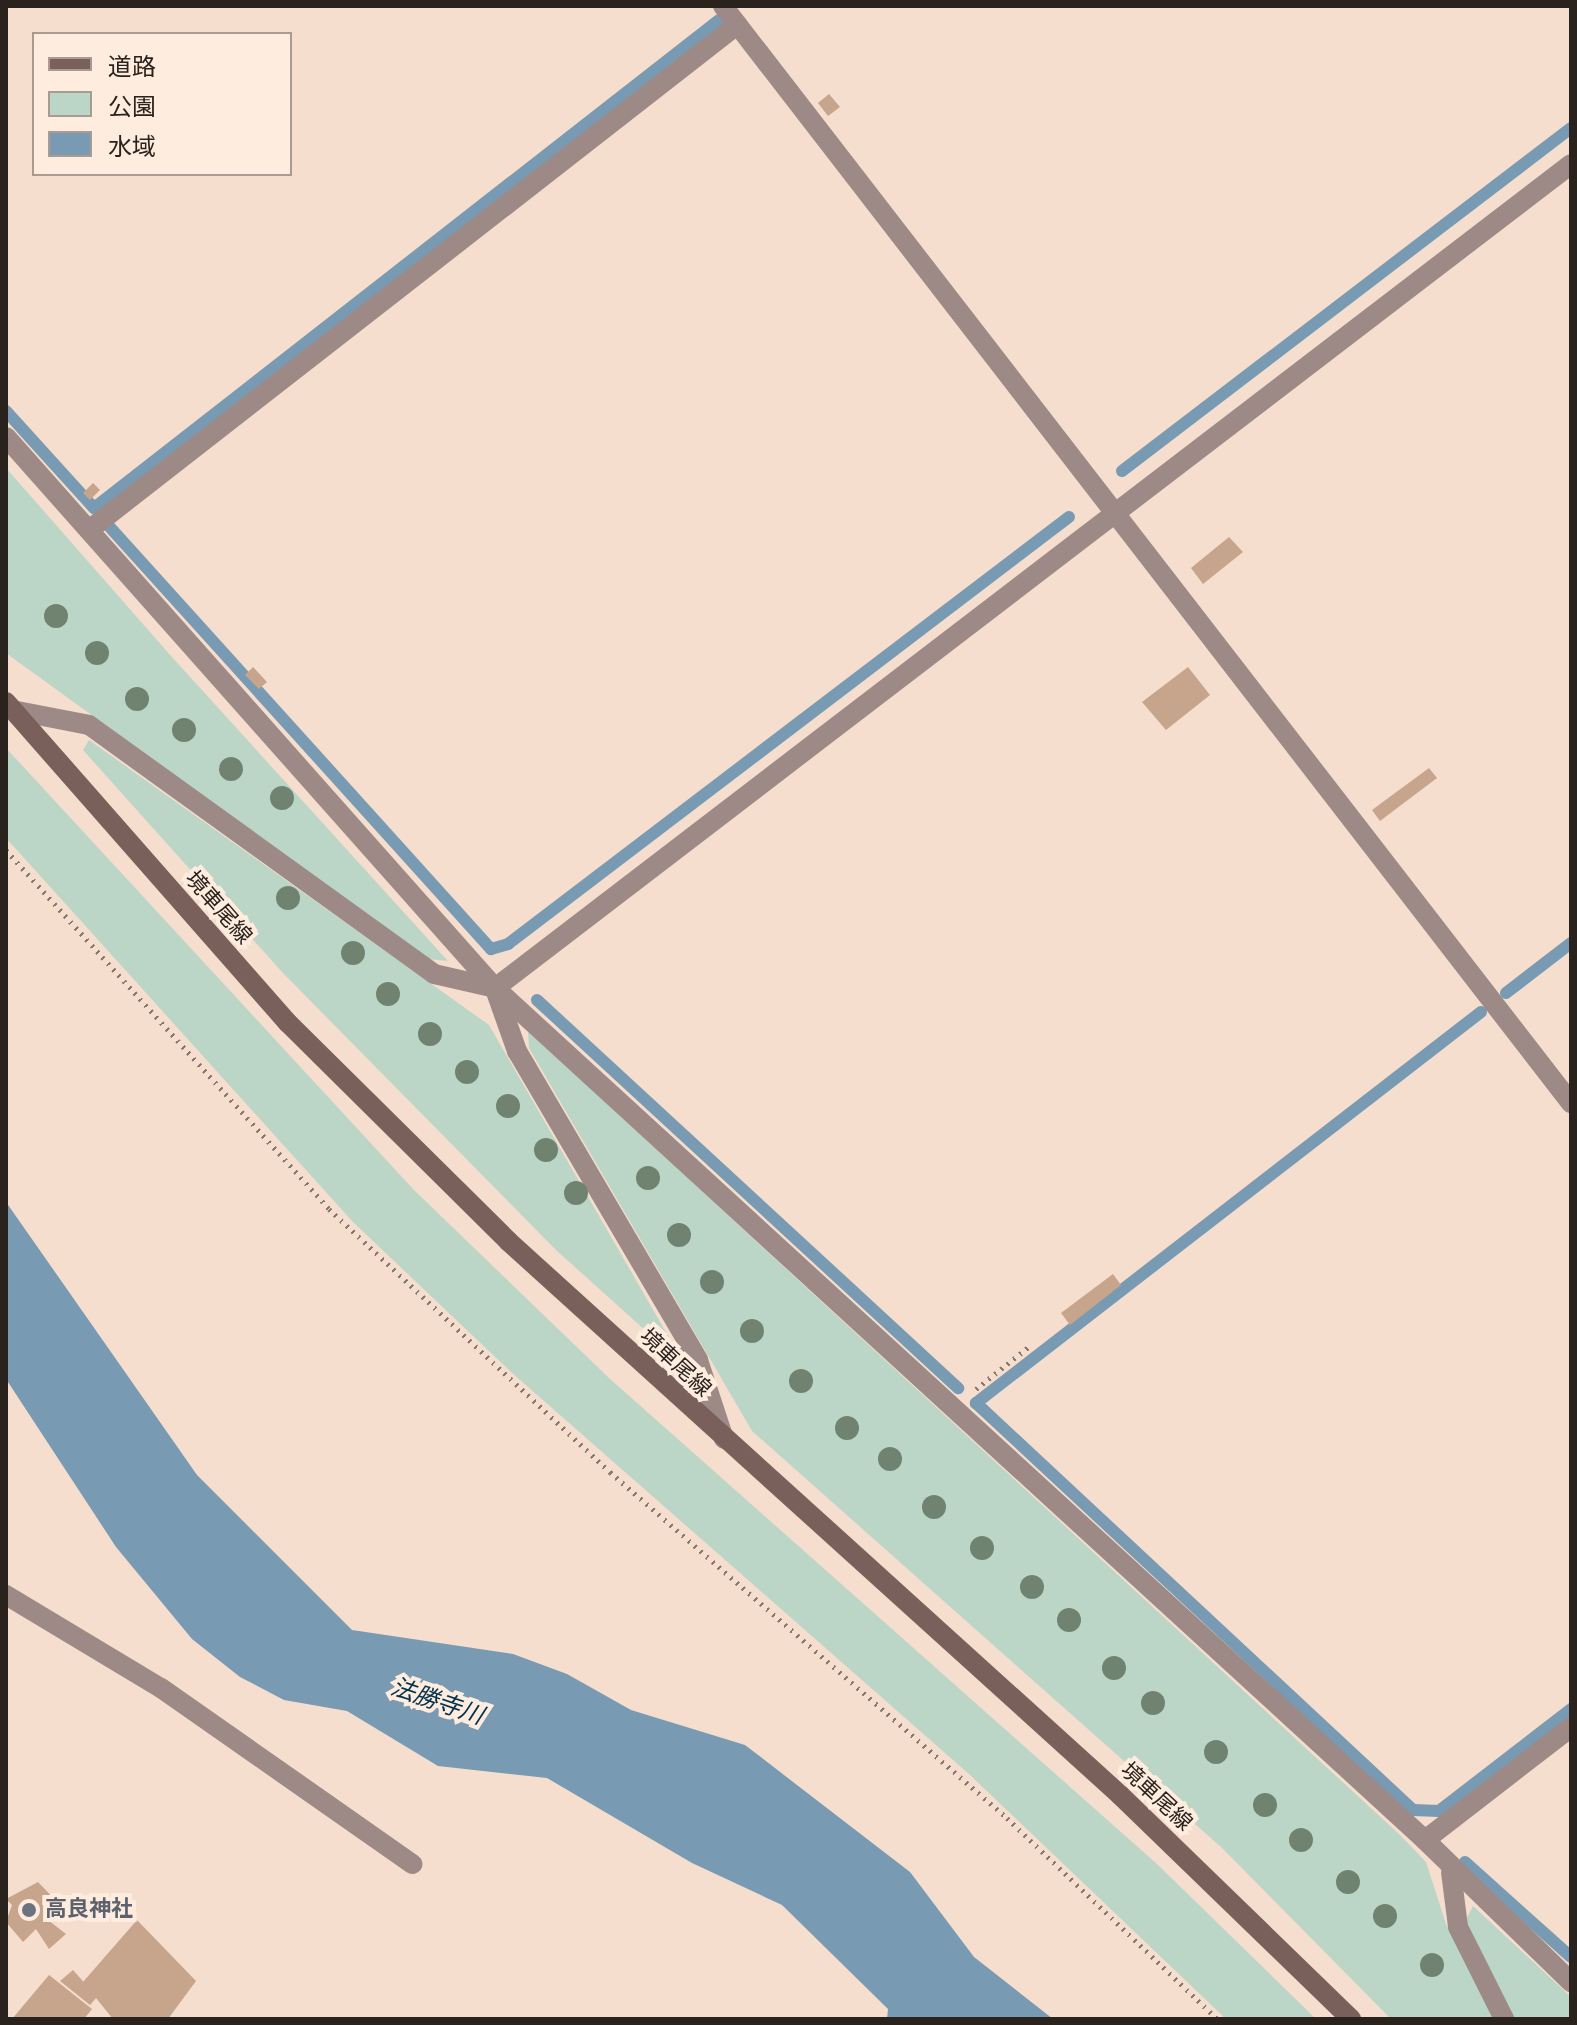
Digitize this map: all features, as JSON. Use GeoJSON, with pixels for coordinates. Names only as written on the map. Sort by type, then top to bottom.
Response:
{"type":"FeatureCollection","features":[{"type":"Feature","properties":{"kind":"main road","name":"境車尾線"},"geometry":{"type":"LineString","coordinates":[[9,706],[288,1023],[725,1441],[1120,1795],[1351,2019]]}},
{"type":"Feature","properties":{"kind":"street"},"geometry":{"type":"LineString","coordinates":[[723,6],[1571,1103]]}},
{"type":"Feature","properties":{"kind":"street"},"geometry":{"type":"LineString","coordinates":[[89,530],[737,25]]}},
{"type":"Feature","properties":{"kind":"street"},"geometry":{"type":"LineString","coordinates":[[495,988],[1571,164]]}},
{"type":"Feature","properties":{"kind":"street"},"geometry":{"type":"LineString","coordinates":[[6,437],[495,988],[1425,1840],[1451,1872],[1571,1982]]}},
{"type":"Feature","properties":{"kind":"street"},"geometry":{"type":"LineString","coordinates":[[9,706],[89,725],[434,974],[495,988]]}},
{"type":"Feature","properties":{"kind":"street"},"geometry":{"type":"LineString","coordinates":[[495,988],[517,1051],[698,1360],[725,1441]]}},
{"type":"Feature","properties":{"kind":"street"},"geometry":{"type":"LineString","coordinates":[[6,1595],[161,1688],[412,1864]]}},
{"type":"Feature","properties":{"kind":"street"},"geometry":{"type":"LineString","coordinates":[[1425,1840],[1571,1727]]}},
{"type":"Feature","properties":{"kind":"street"},"geometry":{"type":"LineString","coordinates":[[1451,1872],[1458,1927],[1504,2019]]}},
{"type":"Feature","properties":{"kind":"path"},"geometry":{"type":"LineString","coordinates":[[6,850],[329,1209],[610,1472],[1007,1818],[1217,2019]]}},
{"type":"Feature","properties":{"kind":"path"},"geometry":{"type":"LineString","coordinates":[[952,1408],[1031,1345]]}},
{"type":"Feature","properties":{"kind":"green space"},"geometry":{"type":"Polygon","coordinates":[[[6,468],[171,656],[448,961],[428,959],[6,653],[6,468]]]}},
{"type":"Feature","properties":{"kind":"green space"},"geometry":{"type":"Polygon","coordinates":[[[89,740],[489,1025],[686,1367],[556,1250],[282,972],[83,750],[89,740]]]}},
{"type":"Feature","properties":{"kind":"green space"},"geometry":{"type":"Polygon","coordinates":[[[6,748],[414,1190],[609,1378],[1157,1864],[1316,2019],[1226,2019],[969,1774],[511,1372],[353,1222],[6,838],[6,748]]]}},
{"type":"Feature","properties":{"kind":"green space"},"geometry":{"type":"Polygon","coordinates":[[[528,1031],[1400,1835],[1426,1862],[1446,1924],[1496,2019],[1391,2019],[1221,1847],[752,1431],[529,1048],[528,1031]]]}},
{"type":"Feature","properties":{"kind":"green space"},"geometry":{"type":"Polygon","coordinates":[[[1473,1906],[1571,1997],[1571,2019],[1513,2019],[1466,1920],[1473,1906]]]}},
{"type":"Feature","properties":{"kind":"water","name":"法勝寺川"},"geometry":{"type":"Polygon","coordinates":[[[6,1202],[197,1475],[352,1630],[513,1654],[567,1674],[631,1710],[745,1745],[910,1872],[974,1957],[1053,2019],[887,2019],[888,2009],[782,1905],[692,1863],[547,1778],[438,1766],[347,1711],[284,1700],[240,1677],[192,1639],[116,1547],[6,1379],[6,1202]]]}},
{"type":"Feature","properties":{"kind":"building"},"geometry":{"type":"Polygon","coordinates":[[[829,94],[840,107],[828,116],[818,103],[829,94]]]}},
{"type":"Feature","properties":{"kind":"building"},"geometry":{"type":"Polygon","coordinates":[[[93,483],[100,490],[90,500],[83,493],[93,483]]]}},
{"type":"Feature","properties":{"kind":"building"},"geometry":{"type":"Polygon","coordinates":[[[1229,537],[1243,552],[1203,584],[1191,568],[1229,537]]]}},
{"type":"Feature","properties":{"kind":"building"},"geometry":{"type":"Polygon","coordinates":[[[253,667],[267,682],[259,689],[245,675],[253,667]]]}},
{"type":"Feature","properties":{"kind":"building"},"geometry":{"type":"Polygon","coordinates":[[[1188,667],[1210,695],[1166,730],[1142,702],[1188,667]]]}},
{"type":"Feature","properties":{"kind":"building"},"geometry":{"type":"Polygon","coordinates":[[[1429,768],[1437,778],[1380,821],[1372,810],[1429,768]]]}},
{"type":"Feature","properties":{"kind":"building"},"geometry":{"type":"Polygon","coordinates":[[[1113,1274],[1121,1285],[1070,1325],[1061,1313],[1113,1274]]]}},
{"type":"Feature","properties":{"kind":"building"},"geometry":{"type":"Polygon","coordinates":[[[38,1882],[62,1907],[48,1920],[66,1934],[49,1949],[36,1929],[23,1942],[6,1922],[12,1905],[6,1899],[38,1882]]]}},
{"type":"Feature","properties":{"kind":"building"},"geometry":{"type":"Polygon","coordinates":[[[137,1920],[196,1981],[168,2019],[113,2019],[83,1982],[137,1920]]]}},
{"type":"Feature","properties":{"kind":"building"},"geometry":{"type":"Polygon","coordinates":[[[73,1970],[97,1997],[90,2005],[60,1981],[73,1970]]]}},
{"type":"Feature","properties":{"kind":"building"},"geometry":{"type":"Polygon","coordinates":[[[49,1975],[92,2009],[84,2019],[12,2019],[49,1975]]]}},
{"type":"Feature","properties":{"kind":"waterway"},"geometry":{"type":"LineString","coordinates":[[6,411],[94,508],[719,20]]}},
{"type":"Feature","properties":{"kind":"waterway"},"geometry":{"type":"LineString","coordinates":[[1122,471],[1571,128]]}},
{"type":"Feature","properties":{"kind":"waterway"},"geometry":{"type":"LineString","coordinates":[[107,524],[491,949],[508,944],[1069,517]]}},
{"type":"Feature","properties":{"kind":"waterway"},"geometry":{"type":"LineString","coordinates":[[1506,993],[1571,943]]}},
{"type":"Feature","properties":{"kind":"waterway"},"geometry":{"type":"LineString","coordinates":[[537,1000],[958,1388]]}},
{"type":"Feature","properties":{"kind":"waterway"},"geometry":{"type":"LineString","coordinates":[[1481,1012],[976,1403],[1413,1810],[1439,1811],[1571,1709]]}},
{"type":"Feature","properties":{"kind":"waterway"},"geometry":{"type":"LineString","coordinates":[[1465,1862],[1571,1957]]}},
{"type":"Feature","properties":{"kind":"place","name":"高良神社"},"geometry":{"type":"Point","coordinates":[29,1910]}}]}
